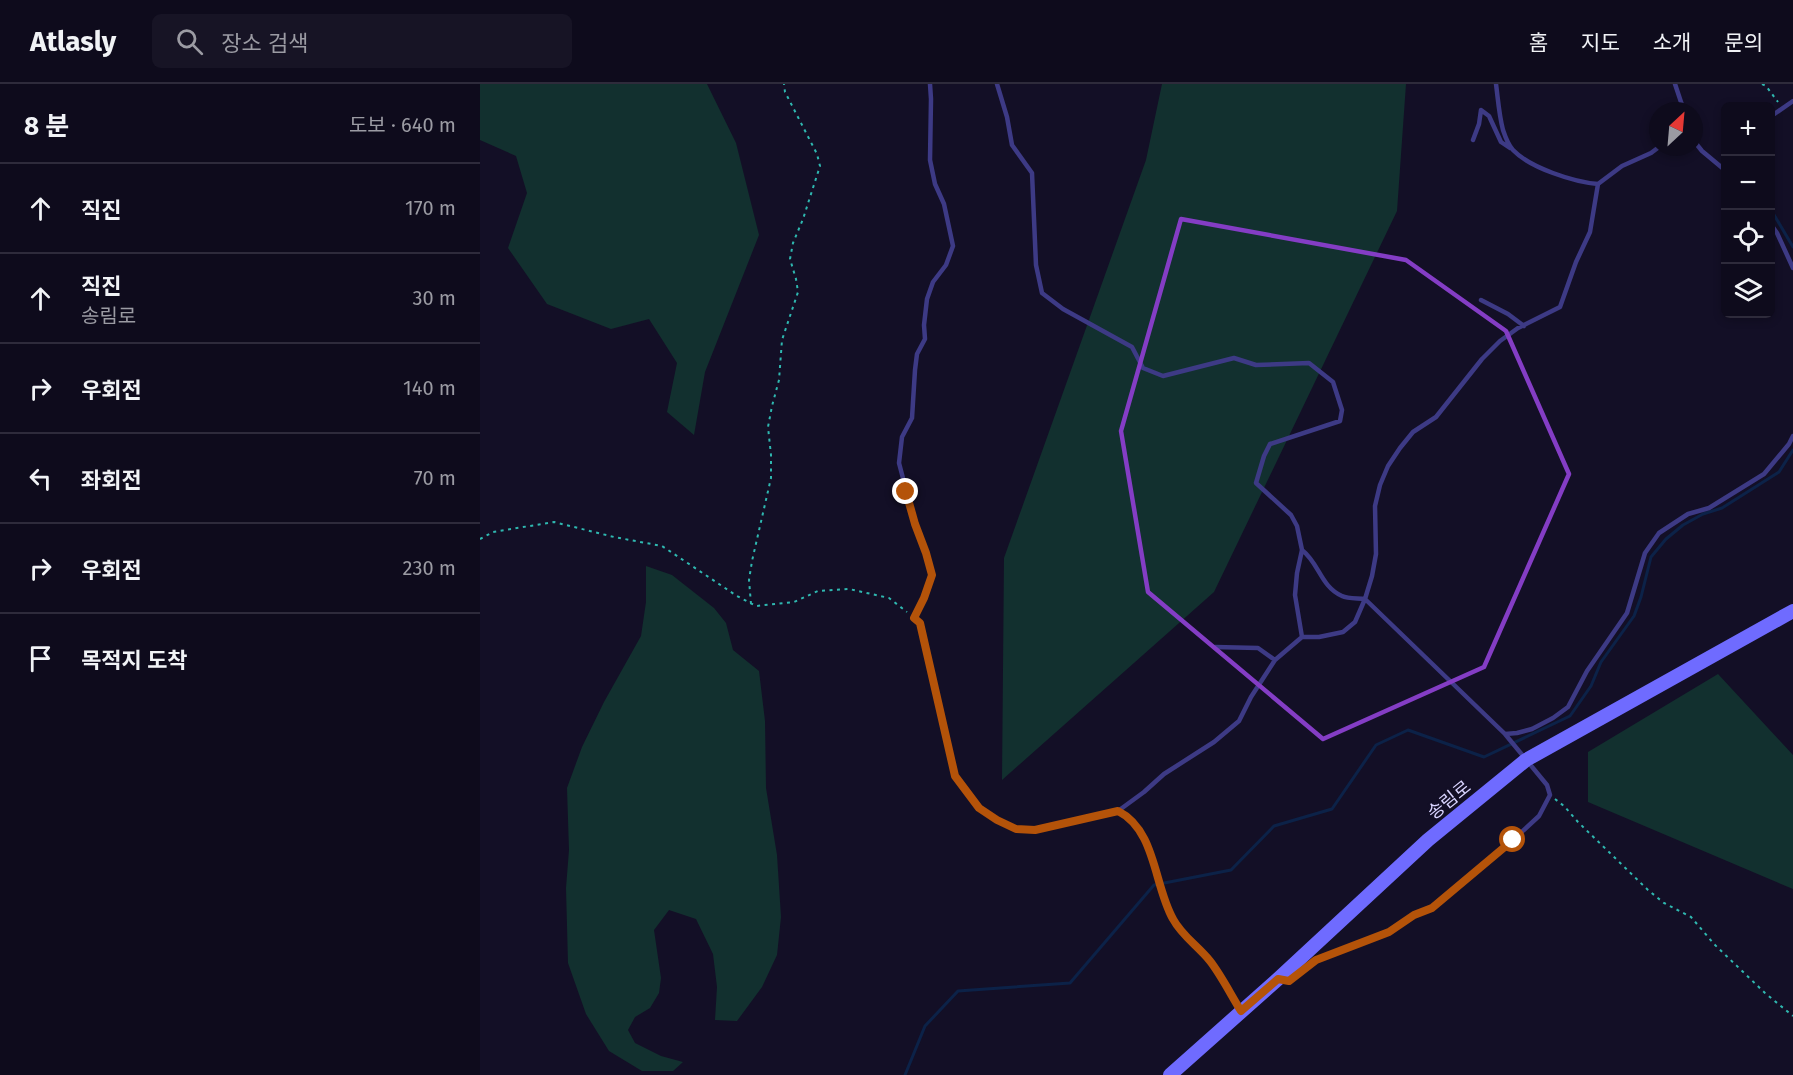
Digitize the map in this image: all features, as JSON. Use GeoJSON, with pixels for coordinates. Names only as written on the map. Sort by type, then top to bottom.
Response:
{"type":"FeatureCollection","features":[{"type":"Feature","properties":{"kind":"main road","name":"송림로"},"geometry":{"type":"LineString","coordinates":[[1170,1075],[1428,840],[1526,760],[1793,612]]}},
{"type":"Feature","properties":{"kind":"lane"},"geometry":{"type":"LineString","coordinates":[[914,618],[932,575],[915,524],[899,463],[902,437],[912,418],[917,354],[925,339],[927,299],[933,282],[946,265],[953,246],[944,204],[935,184],[930,160],[930,84]]}},
{"type":"Feature","properties":{"kind":"lane"},"geometry":{"type":"LineString","coordinates":[[997,84],[1007,117],[1012,145],[1032,173],[1036,265],[1042,293],[1063,309],[1132,347],[1143,368],[1163,376],[1234,358],[1256,365],[1309,363],[1333,382],[1342,410],[1340,421],[1270,444],[1256,483],[1292,516],[1297,526],[1302,550],[1295,595],[1302,637]]}},
{"type":"Feature","properties":{"kind":"lane"},"geometry":{"type":"LineString","coordinates":[[1496,84],[1503,131],[1512,150]]}},
{"type":"Feature","properties":{"kind":"lane"},"geometry":{"type":"LineString","coordinates":[[1675,84],[1681,102]]}},
{"type":"Feature","properties":{"kind":"lane"},"geometry":{"type":"LineString","coordinates":[[1775,114],[1793,101]]}},
{"type":"Feature","properties":{"kind":"lane"},"geometry":{"type":"LineString","coordinates":[[1473,140],[1481,110],[1489,116],[1501,142],[1512,150],[1530,162],[1585,183],[1598,183],[1622,166],[1649,154]]}},
{"type":"Feature","properties":{"kind":"lane"},"geometry":{"type":"LineString","coordinates":[[1703,152],[1721,168]]}},
{"type":"Feature","properties":{"kind":"lane"},"geometry":{"type":"LineString","coordinates":[[1118,811],[1164,774],[1214,742],[1239,721],[1251,697],[1275,660],[1302,637],[1319,637],[1343,632],[1355,622],[1372,576],[1376,554],[1375,506],[1388,466],[1413,432],[1436,417],[1500,341],[1560,307],[1576,262],[1590,232],[1598,183]]}},
{"type":"Feature","properties":{"kind":"lane"},"geometry":{"type":"LineString","coordinates":[[1775,230],[1793,268]]}},
{"type":"Feature","properties":{"kind":"lane"},"geometry":{"type":"LineString","coordinates":[[1481,300],[1508,314],[1524,326]]}},
{"type":"Feature","properties":{"kind":"lane"},"geometry":{"type":"LineString","coordinates":[[1505,734],[1517,734],[1532,729],[1568,707],[1587,670],[1627,613],[1646,553],[1659,533],[1688,514],[1709,508],[1764,474],[1793,436]]}},
{"type":"Feature","properties":{"kind":"lane"},"geometry":{"type":"LineString","coordinates":[[1278,979],[1289,981],[1316,960],[1389,932],[1414,915],[1432,908],[1539,816],[1550,795],[1547,785],[1505,734],[1365,599],[1342,596],[1324,584],[1310,556],[1302,550]]}},
{"type":"Feature","properties":{"kind":"lane"},"geometry":{"type":"LineString","coordinates":[[1215,647],[1258,648],[1275,660]]}},
{"type":"Feature","properties":{"kind":"path"},"geometry":{"type":"LineString","coordinates":[[751,604],[749,580],[752,561],[771,478],[768,427],[779,380],[782,340],[798,292],[790,259],[793,243],[820,166],[818,154],[785,92],[784,84]]}},
{"type":"Feature","properties":{"kind":"path"},"geometry":{"type":"LineString","coordinates":[[1762,84],[1783,108]]}},
{"type":"Feature","properties":{"kind":"path"},"geometry":{"type":"LineString","coordinates":[[480,539],[493,532],[554,522],[662,546],[737,597],[756,606],[794,602],[818,591],[849,589],[889,598],[920,623],[955,776],[979,808],[1016,829],[1035,830],[1118,811],[1126,815],[1135,825],[1150,851],[1161,892],[1173,920],[1189,941],[1210,961],[1241,1011]]}},
{"type":"Feature","properties":{"kind":"path"},"geometry":{"type":"LineString","coordinates":[[1550,795],[1564,806],[1648,891],[1691,918],[1714,944],[1765,993],[1793,1016]]}},
{"type":"Feature","properties":{"kind":"highlighted area"},"geometry":{"type":"Polygon","coordinates":[[[1181,219],[1406,260],[1506,331],[1569,474],[1484,667],[1323,739],[1148,592],[1121,431],[1181,219]]]}},
{"type":"Feature","properties":{"kind":"green space"},"geometry":{"type":"Polygon","coordinates":[[[480,84],[707,84],[736,143],[759,235],[705,372],[694,435],[667,412],[677,363],[649,319],[611,329],[547,304],[508,248],[527,193],[516,156],[480,140],[480,84]]]}},
{"type":"Feature","properties":{"kind":"green space"},"geometry":{"type":"Polygon","coordinates":[[[1162,84],[1406,84],[1397,211],[1214,592],[1002,780],[1004,558],[1146,160],[1162,84]]]}},
{"type":"Feature","properties":{"kind":"green space"},"geometry":{"type":"Polygon","coordinates":[[[646,566],[672,575],[714,608],[726,623],[733,650],[759,671],[765,721],[766,788],[777,855],[781,917],[777,955],[762,987],[737,1021],[715,1020],[717,987],[713,954],[696,919],[669,910],[654,930],[661,978],[659,993],[650,1008],[635,1017],[628,1030],[635,1043],[661,1056],[683,1062],[673,1071],[642,1071],[609,1051],[586,1014],[568,963],[567,788],[582,747],[641,636],[646,602],[646,566]]]}},
{"type":"Feature","properties":{"kind":"green space"},"geometry":{"type":"Polygon","coordinates":[[[1718,674],[1793,755],[1793,889],[1588,802],[1588,752],[1718,674]]]}},
{"type":"Feature","properties":{"kind":"waterway"},"geometry":{"type":"LineString","coordinates":[[1771,210],[1793,247]]}},
{"type":"Feature","properties":{"kind":"waterway"},"geometry":{"type":"LineString","coordinates":[[905,1075],[925,1026],[958,991],[1070,983],[1154,885],[1231,870],[1274,826],[1332,809],[1376,745],[1408,730],[1484,757],[1570,716],[1591,686],[1601,662],[1634,616],[1651,557],[1666,539],[1683,525],[1703,514],[1722,508],[1779,472],[1793,450]]}},
{"type":"Feature","properties":{"kind":"route"},"geometry":{"type":"LineString","coordinates":[[906,492],[932,575],[914,618],[920,623],[955,776],[979,808],[1016,829],[1035,830],[1118,811],[1126,815],[1135,825],[1150,851],[1161,892],[1173,920],[1189,941],[1210,961],[1241,1011],[1278,979],[1289,981],[1316,960],[1389,932],[1414,915],[1432,908],[1513,840]]}}]}
